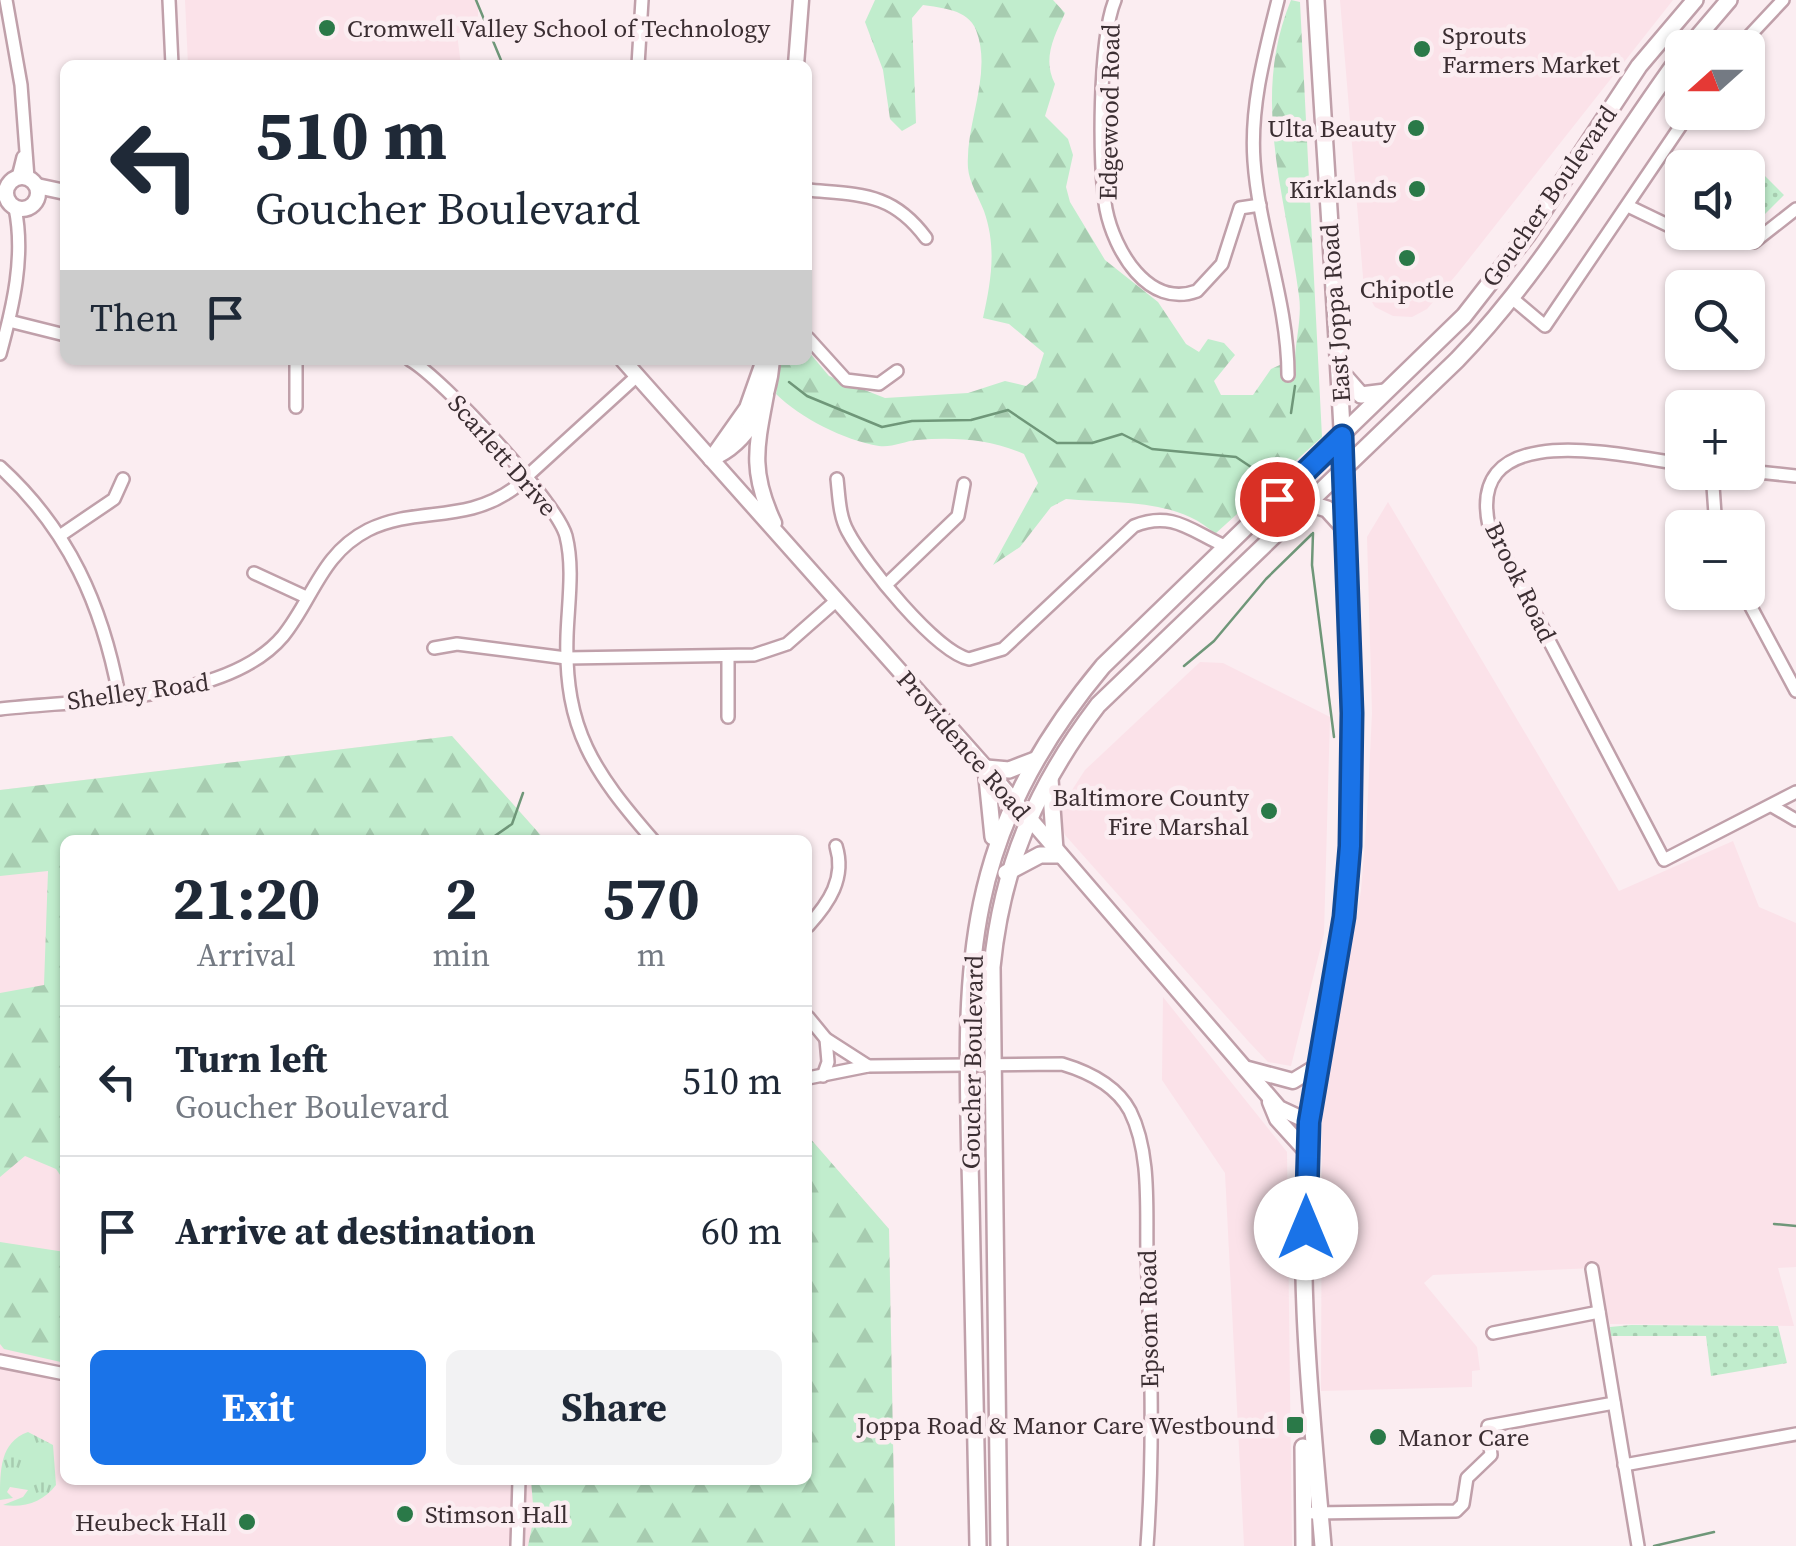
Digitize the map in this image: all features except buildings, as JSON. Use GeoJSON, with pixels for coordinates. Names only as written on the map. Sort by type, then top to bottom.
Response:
{"type":"FeatureCollection","features":[{"type":"Feature","properties":{"kind":"main road","name":"East Joppa Road"},"geometry":{"type":"LineString","coordinates":[[1304,1546],[1312,1513],[1307,1152],[1316,1067],[1344,917],[1350,846],[1352,713],[1344,470],[1316,0]]}},
{"type":"Feature","properties":{"kind":"main road","name":"Goucher Boulevard"},"geometry":{"type":"LineString","coordinates":[[978,1546],[968,1064],[970,971],[992,859],[1013,800],[1057,723],[1104,666],[1440,343],[1498,274],[1639,66],[1695,0]]}},
{"type":"Feature","properties":{"kind":"main road"},"geometry":{"type":"LineString","coordinates":[[1703,30],[1729,0]]}},
{"type":"Feature","properties":{"kind":"main road","name":"Goucher Boulevard"},"geometry":{"type":"LineString","coordinates":[[999,1546],[990,1063],[992,966],[1006,873],[1028,818],[1060,755],[1112,691],[1344,470],[1513,300],[1565,230],[1665,80]]}},
{"type":"Feature","properties":{"kind":"main road"},"geometry":{"type":"LineString","coordinates":[[1338,367],[1347,383],[1361,395],[1389,391]]}},
{"type":"Feature","properties":{"kind":"main road"},"geometry":{"type":"LineString","coordinates":[[1308,503],[1327,509],[1347,531]]}},
{"type":"Feature","properties":{"kind":"main road"},"geometry":{"type":"LineString","coordinates":[[992,859],[994,826],[986,768],[1008,770],[1035,760]]}},
{"type":"Feature","properties":{"kind":"main road"},"geometry":{"type":"LineString","coordinates":[[1006,873],[1040,855],[1058,852],[1050,776]]}},
{"type":"Feature","properties":{"kind":"main road","name":"East Joppa Road"},"geometry":{"type":"LineString","coordinates":[[1312,1513],[1323,1546]]}},
{"type":"Feature","properties":{"kind":"street"},"geometry":{"type":"LineString","coordinates":[[169,0],[172,60]]}},
{"type":"Feature","properties":{"kind":"street"},"geometry":{"type":"LineString","coordinates":[[638,60],[642,0]]}},
{"type":"Feature","properties":{"kind":"street"},"geometry":{"type":"LineString","coordinates":[[796,60],[801,0]]}},
{"type":"Feature","properties":{"kind":"street","name":"Edgewood Road"},"geometry":{"type":"LineString","coordinates":[[1115,0],[1106,32],[1104,193],[1112,229],[1130,263],[1148,284],[1164,293],[1197,291],[1222,264],[1240,208],[1260,205]]}},
{"type":"Feature","properties":{"kind":"street","name":"East Joppa Road"},"geometry":{"type":"LineString","coordinates":[[1278,0],[1254,123],[1260,205],[1288,340],[1288,375]]}},
{"type":"Feature","properties":{"kind":"street"},"geometry":{"type":"LineString","coordinates":[[1755,30],[1783,0]]}},
{"type":"Feature","properties":{"kind":"street"},"geometry":{"type":"LineString","coordinates":[[0,354],[9,322],[20,231],[17,192],[24,153],[21,85],[4,5]]}},
{"type":"Feature","properties":{"kind":"street"},"geometry":{"type":"LineString","coordinates":[[1513,300],[1545,326],[1630,207],[1679,130]]}},
{"type":"Feature","properties":{"kind":"street"},"geometry":{"type":"LineString","coordinates":[[812,190],[862,195],[892,204],[926,238]]}},
{"type":"Feature","properties":{"kind":"street"},"geometry":{"type":"LineString","coordinates":[[1630,207],[1665,223]]}},
{"type":"Feature","properties":{"kind":"street"},"geometry":{"type":"LineString","coordinates":[[1765,233],[1796,209]]}},
{"type":"Feature","properties":{"kind":"street"},"geometry":{"type":"LineString","coordinates":[[9,322],[60,334]]}},
{"type":"Feature","properties":{"kind":"street"},"geometry":{"type":"LineString","coordinates":[[812,342],[846,380],[879,384],[898,371]]}},
{"type":"Feature","properties":{"kind":"street"},"geometry":{"type":"LineString","coordinates":[[296,365],[296,407]]}},
{"type":"Feature","properties":{"kind":"street","name":"Scarlett Drive"},"geometry":{"type":"LineString","coordinates":[[416,365],[448,390],[552,510],[566,535],[570,569],[566,658],[572,712],[585,751],[612,792],[650,835]]}},
{"type":"Feature","properties":{"kind":"street","name":"Providence Road"},"geometry":{"type":"LineString","coordinates":[[627,365],[986,768],[1279,1108],[1309,1122]]}},
{"type":"Feature","properties":{"kind":"street"},"geometry":{"type":"LineString","coordinates":[[711,459],[747,408],[762,365]]}},
{"type":"Feature","properties":{"kind":"street"},"geometry":{"type":"LineString","coordinates":[[771,365],[755,462],[761,494],[780,537]]}},
{"type":"Feature","properties":{"kind":"street","name":"Shelley Road"},"geometry":{"type":"LineString","coordinates":[[0,709],[185,688],[234,675],[284,635],[326,563],[368,530],[402,519],[476,510],[525,478],[637,376]]}},
{"type":"Feature","properties":{"kind":"street"},"geometry":{"type":"LineString","coordinates":[[711,459],[728,452],[740,439],[766,396]]}},
{"type":"Feature","properties":{"kind":"street","name":"Brook Road"},"geometry":{"type":"LineString","coordinates":[[1665,463],[1532,451],[1498,471],[1486,503],[1490,526],[1664,860],[1772,806]]}},
{"type":"Feature","properties":{"kind":"street"},"geometry":{"type":"LineString","coordinates":[[0,467],[60,535],[102,620],[119,695]]}},
{"type":"Feature","properties":{"kind":"street"},"geometry":{"type":"LineString","coordinates":[[1765,473],[1796,476]]}},
{"type":"Feature","properties":{"kind":"street"},"geometry":{"type":"LineString","coordinates":[[837,479],[847,531],[934,638],[959,657],[978,660],[1004,649],[1134,526],[1164,518],[1226,547]]}},
{"type":"Feature","properties":{"kind":"street"},"geometry":{"type":"LineString","coordinates":[[60,535],[114,499],[123,480]]}},
{"type":"Feature","properties":{"kind":"street"},"geometry":{"type":"LineString","coordinates":[[888,583],[958,516],[964,484]]}},
{"type":"Feature","properties":{"kind":"street"},"geometry":{"type":"LineString","coordinates":[[1189,528],[1210,563]]}},
{"type":"Feature","properties":{"kind":"street"},"geometry":{"type":"LineString","coordinates":[[254,573],[306,597]]}},
{"type":"Feature","properties":{"kind":"street"},"geometry":{"type":"LineString","coordinates":[[434,648],[458,644],[566,658],[728,657],[777,649],[837,600]]}},
{"type":"Feature","properties":{"kind":"street"},"geometry":{"type":"LineString","coordinates":[[1753,610],[1796,690]]}},
{"type":"Feature","properties":{"kind":"street"},"geometry":{"type":"LineString","coordinates":[[728,657],[728,718]]}},
{"type":"Feature","properties":{"kind":"street"},"geometry":{"type":"LineString","coordinates":[[1796,792],[1772,806],[1796,820]]}},
{"type":"Feature","properties":{"kind":"street"},"geometry":{"type":"LineString","coordinates":[[812,921],[828,901],[838,878],[841,863],[836,846]]}},
{"type":"Feature","properties":{"kind":"street"},"geometry":{"type":"LineString","coordinates":[[812,1022],[826,1039],[868,1066]]}},
{"type":"Feature","properties":{"kind":"street"},"geometry":{"type":"LineString","coordinates":[[822,1076],[828,1062],[826,1039]]}},
{"type":"Feature","properties":{"kind":"street"},"geometry":{"type":"LineString","coordinates":[[812,1077],[868,1066],[990,1063]]}},
{"type":"Feature","properties":{"kind":"street","name":"Epsom Road"},"geometry":{"type":"LineString","coordinates":[[990,1063],[1062,1064],[1084,1070],[1122,1097],[1141,1148],[1150,1347],[1147,1546]]}},
{"type":"Feature","properties":{"kind":"street"},"geometry":{"type":"LineString","coordinates":[[1247,1069],[1294,1081],[1316,1067]]}},
{"type":"Feature","properties":{"kind":"street"},"geometry":{"type":"LineString","coordinates":[[1266,1092],[1277,1119],[1307,1152]]}},
{"type":"Feature","properties":{"kind":"street"},"geometry":{"type":"LineString","coordinates":[[1592,1269],[1638,1546]]}},
{"type":"Feature","properties":{"kind":"street"},"geometry":{"type":"LineString","coordinates":[[1494,1333],[1599,1312]]}},
{"type":"Feature","properties":{"kind":"street"},"geometry":{"type":"LineString","coordinates":[[0,1361],[60,1373]]}},
{"type":"Feature","properties":{"kind":"street"},"geometry":{"type":"LineString","coordinates":[[1312,1513],[1456,1512],[1463,1504],[1467,1478],[1490,1455],[1488,1426],[1614,1403]]}},
{"type":"Feature","properties":{"kind":"street"},"geometry":{"type":"LineString","coordinates":[[1624,1465],[1796,1434]]}},
{"type":"Feature","properties":{"kind":"street"},"geometry":{"type":"LineString","coordinates":[[517,1546],[521,1515],[518,1485]]}},
{"type":"Feature","properties":{"kind":"shaded area","name":"Cromwell Valley School of Technology"},"geometry":{"type":"Polygon","coordinates":[[[185,0],[478,0],[478,23],[457,34],[460,60],[188,60],[185,0]]]}},
{"type":"Feature","properties":{"kind":"shaded area"},"geometry":{"type":"Polygon","coordinates":[[[1340,0],[1673,0],[1457,274],[1427,309],[1412,317],[1393,316],[1375,307],[1364,289],[1340,0]]]}},
{"type":"Feature","properties":{"kind":"shaded area"},"geometry":{"type":"Polygon","coordinates":[[[1388,502],[1619,891],[1733,841],[1759,907],[1796,923],[1796,1267],[1778,1268],[1794,1326],[1610,1324],[1595,1268],[1433,1275],[1424,1283],[1477,1347],[1480,1370],[1472,1371],[1472,1387],[1321,1391],[1322,1112],[1361,891],[1367,815],[1372,713],[1367,537],[1388,502]]]}},
{"type":"Feature","properties":{"kind":"shaded area"},"geometry":{"type":"Polygon","coordinates":[[[1200,662],[1223,663],[1330,717],[1324,934],[1291,1066],[1268,1062],[1249,1042],[1065,835],[1057,813],[1085,770],[1200,662]]]}},
{"type":"Feature","properties":{"kind":"shaded area"},"geometry":{"type":"Polygon","coordinates":[[[452,736],[541,835],[60,835],[60,1485],[812,1485],[812,1141],[889,1229],[895,1546],[0,1546],[0,790],[452,736]]]}},
{"type":"Feature","properties":{"kind":"shaded area"},"geometry":{"type":"Polygon","coordinates":[[[1163,997],[1287,1152],[1292,1546],[1244,1546],[1225,1173],[1162,1080],[1163,997]]]}},
{"type":"Feature","properties":{"kind":"green space"},"geometry":{"type":"Polygon","coordinates":[[[875,0],[1053,0],[1065,13],[1051,48],[1055,84],[1045,116],[1068,139],[1073,155],[1066,187],[1070,202],[1105,260],[1158,302],[1186,344],[1199,352],[1208,339],[1224,343],[1235,355],[1214,381],[1221,395],[1253,395],[1271,369],[1295,358],[1300,304],[1272,111],[1279,37],[1291,0],[1300,2],[1322,437],[1215,534],[1200,522],[1165,508],[1066,499],[1051,507],[1020,547],[993,565],[1038,483],[1024,454],[985,442],[958,439],[884,446],[865,443],[823,427],[776,394],[780,365],[812,365],[812,356],[829,376],[885,398],[968,393],[1005,381],[1026,386],[1036,378],[1044,353],[1009,324],[983,318],[992,251],[984,211],[968,168],[981,64],[976,30],[967,18],[938,7],[923,5],[912,18],[916,123],[902,131],[890,119],[883,70],[865,22],[875,0]]]}},
{"type":"Feature","properties":{"kind":"green space"},"geometry":{"type":"Polygon","coordinates":[[[1765,176],[1784,195],[1765,214],[1765,176]]]}},
{"type":"Feature","properties":{"kind":"green space"},"geometry":{"type":"Polygon","coordinates":[[[452,736],[541,835],[60,835],[60,1175],[56,1169],[25,1156],[0,1177],[0,993],[44,985],[48,871],[0,876],[0,790],[452,736]]]}},
{"type":"Feature","properties":{"kind":"green space"},"geometry":{"type":"Polygon","coordinates":[[[812,1141],[889,1229],[895,1546],[528,1546],[534,1517],[531,1485],[812,1485],[812,1141]]]}},
{"type":"Feature","properties":{"kind":"green space"},"geometry":{"type":"Polygon","coordinates":[[[0,1242],[60,1251],[60,1362],[4,1349],[0,1344],[0,1242]]]}},
{"type":"Feature","properties":{"kind":"green space"},"geometry":{"type":"Polygon","coordinates":[[[1778,1326],[1787,1363],[1711,1376],[1706,1336],[1611,1336],[1610,1327],[1778,1326]]]}},
{"type":"Feature","properties":{"kind":"green space"},"geometry":{"type":"Polygon","coordinates":[[[28,1432],[53,1445],[56,1485],[33,1502],[3,1505],[23,1497],[28,1490],[10,1487],[7,1492],[13,1498],[0,1500],[1,1468],[7,1450],[28,1432]]]}},
{"type":"Feature","properties":{"kind":"waterway"},"geometry":{"type":"LineString","coordinates":[[476,0],[501,60]]}},
{"type":"Feature","properties":{"kind":"waterway"},"geometry":{"type":"LineString","coordinates":[[789,382],[807,396],[882,427],[912,421],[971,420],[1008,410],[1057,443],[1092,443],[1122,434],[1152,449],[1236,457],[1251,467]]}},
{"type":"Feature","properties":{"kind":"waterway"},"geometry":{"type":"LineString","coordinates":[[1291,413],[1295,386]]}},
{"type":"Feature","properties":{"kind":"waterway"},"geometry":{"type":"LineString","coordinates":[[1313,533],[1312,565],[1334,737]]}},
{"type":"Feature","properties":{"kind":"waterway"},"geometry":{"type":"LineString","coordinates":[[1184,666],[1214,641],[1266,579],[1312,534]]}},
{"type":"Feature","properties":{"kind":"waterway"},"geometry":{"type":"LineString","coordinates":[[496,835],[512,824],[523,793]]}},
{"type":"Feature","properties":{"kind":"waterway"},"geometry":{"type":"LineString","coordinates":[[1774,1224],[1796,1226]]}},
{"type":"Feature","properties":{"kind":"waterway"},"geometry":{"type":"LineString","coordinates":[[1654,1546],[1714,1532]]}},
{"type":"Feature","properties":{"kind":"place","name":"Cromwell Valley School of Technology"},"geometry":{"type":"Point","coordinates":[327,28]}},
{"type":"Feature","properties":{"kind":"place","name":"Sprouts Farmers Market"},"geometry":{"type":"Point","coordinates":[1422,49]}},
{"type":"Feature","properties":{"kind":"place","name":"Ulta Beauty"},"geometry":{"type":"Point","coordinates":[1416,128]}},
{"type":"Feature","properties":{"kind":"place","name":"Kirklands"},"geometry":{"type":"Point","coordinates":[1417,189]}},
{"type":"Feature","properties":{"kind":"place","name":"Chipotle"},"geometry":{"type":"Point","coordinates":[1407,258]}},
{"type":"Feature","properties":{"kind":"place","name":"Baltimore County Fire Marshal"},"geometry":{"type":"Point","coordinates":[1269,811]}},
{"type":"Feature","properties":{"kind":"place","name":"Joppa Road & Manor Care Westbound"},"geometry":{"type":"Point","coordinates":[1295,1425]}},
{"type":"Feature","properties":{"kind":"place","name":"Manor Care"},"geometry":{"type":"Point","coordinates":[1378,1437]}},
{"type":"Feature","properties":{"kind":"place","name":"Stimson Hall"},"geometry":{"type":"Point","coordinates":[405,1514]}},
{"type":"Feature","properties":{"kind":"place","name":"Heubeck Hall"},"geometry":{"type":"Point","coordinates":[247,1522]}},
{"type":"Feature","properties":{"kind":"route"},"geometry":{"type":"LineString","coordinates":[[1277,499],[1342,436],[1352,713],[1350,846],[1344,917],[1309,1122],[1306,1228]]}}]}
